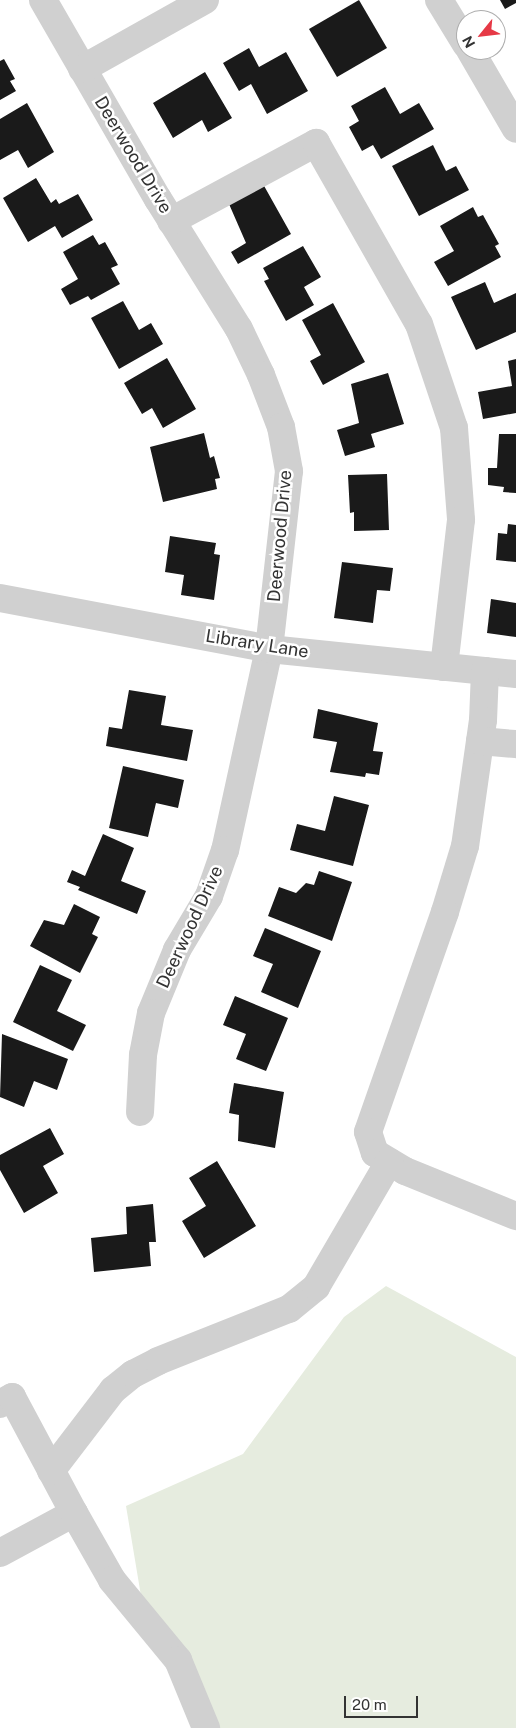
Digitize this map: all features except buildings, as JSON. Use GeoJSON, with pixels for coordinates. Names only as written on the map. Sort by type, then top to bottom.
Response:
{"type":"FeatureCollection","features":[{"type":"Feature","properties":{"kind":"street","name":"Deerwood Drive"},"geometry":{"type":"LineString","coordinates":[[43,0],[171,220],[239,329],[261,376],[281,427],[289,471],[269,649],[225,850],[209,896],[178,950],[151,1013],[143,1055],[140,1112]]}},
{"type":"Feature","properties":{"kind":"street"},"geometry":{"type":"LineString","coordinates":[[82,70],[205,0]]}},
{"type":"Feature","properties":{"kind":"street"},"geometry":{"type":"LineString","coordinates":[[439,0],[456,28]]}},
{"type":"Feature","properties":{"kind":"street"},"geometry":{"type":"LineString","coordinates":[[476,60],[516,129]]}},
{"type":"Feature","properties":{"kind":"street"},"geometry":{"type":"LineString","coordinates":[[171,220],[316,143],[418,324],[454,428],[460,520],[444,667]]}},
{"type":"Feature","properties":{"kind":"street","name":"Library Lane"},"geometry":{"type":"LineString","coordinates":[[0,598],[269,649],[516,674]]}},
{"type":"Feature","properties":{"kind":"street"},"geometry":{"type":"LineString","coordinates":[[485,671],[480,741],[465,846],[446,912],[376,1104],[368,1132],[375,1153],[389,1162],[516,1216]]}},
{"type":"Feature","properties":{"kind":"street"},"geometry":{"type":"LineString","coordinates":[[480,741],[516,744]]}},
{"type":"Feature","properties":{"kind":"street"},"geometry":{"type":"LineString","coordinates":[[51,1470],[113,1390],[133,1374],[158,1360],[289,1310],[316,1287],[389,1162]]}},
{"type":"Feature","properties":{"kind":"street"},"geometry":{"type":"LineString","coordinates":[[0,1404],[12,1398],[112,1580],[178,1660],[203,1720]]}},
{"type":"Feature","properties":{"kind":"street"},"geometry":{"type":"LineString","coordinates":[[0,1553],[74,1513]]}},
{"type":"Feature","properties":{"kind":"shaded area"},"geometry":{"type":"Polygon","coordinates":[[[386,1286],[516,1357],[516,1728],[198,1728],[144,1614],[126,1506],[243,1454],[344,1317],[386,1286]]]}}]}
